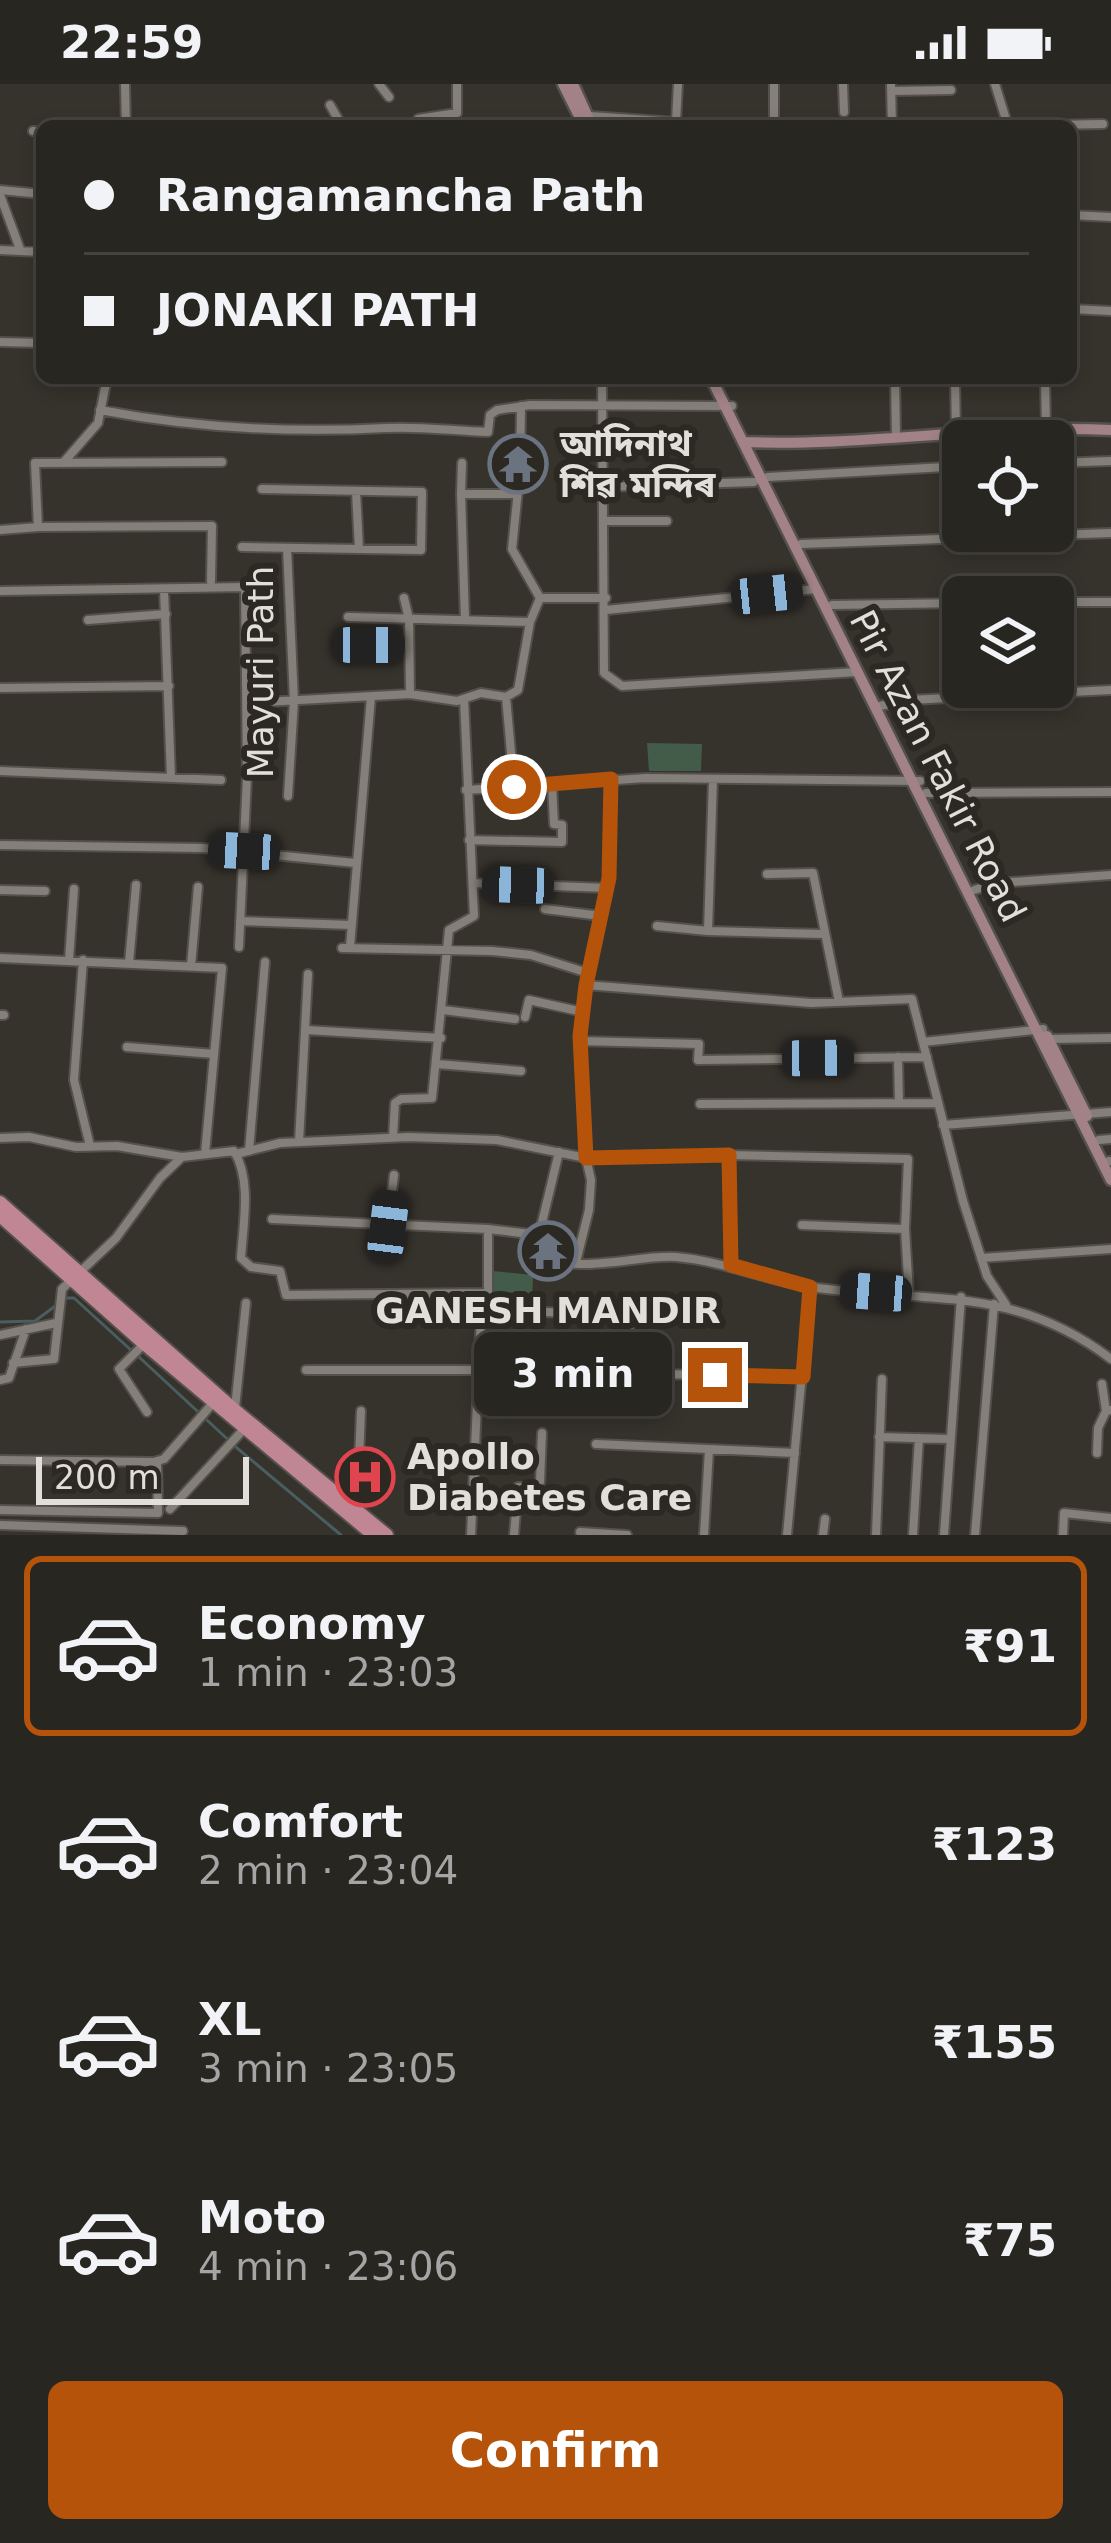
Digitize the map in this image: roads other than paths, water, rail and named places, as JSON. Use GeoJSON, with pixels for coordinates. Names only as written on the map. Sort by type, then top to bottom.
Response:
{"type":"FeatureCollection","features":[{"type":"Feature","properties":{"kind":"main road"},"geometry":{"type":"LineString","coordinates":[[563,84],[585,120]]}},
{"type":"Feature","properties":{"kind":"main road"},"geometry":{"type":"LineString","coordinates":[[573,84],[586,120]]}},
{"type":"Feature","properties":{"kind":"main road","name":"Pir Azan Fakir Road"},"geometry":{"type":"LineString","coordinates":[[717,384],[974,890],[1111,1180]]}},
{"type":"Feature","properties":{"kind":"main road"},"geometry":{"type":"LineString","coordinates":[[1074,428],[1111,430]]}},
{"type":"Feature","properties":{"kind":"main road"},"geometry":{"type":"LineString","coordinates":[[748,443],[942,435]]}},
{"type":"Feature","properties":{"kind":"main road","name":"Pir Azan Fakir Road"},"geometry":{"type":"LineString","coordinates":[[748,443],[857,672],[878,706]]}},
{"type":"Feature","properties":{"kind":"main road","name":"Pir Azan Fakir Road"},"geometry":{"type":"LineString","coordinates":[[919,785],[1042,1033]]}},
{"type":"Feature","properties":{"kind":"main road","name":"Pir Azan Fakir Road"},"geometry":{"type":"LineString","coordinates":[[1078,1114],[1105,1140],[1110,1162]]}},
{"type":"Feature","properties":{"kind":"main road"},"geometry":{"type":"LineString","coordinates":[[0,1202],[76,1276],[138,1351],[236,1438],[387,1535]]}},
{"type":"Feature","properties":{"kind":"main road"},"geometry":{"type":"LineString","coordinates":[[0,1216],[235,1410],[373,1535]]}},
{"type":"Feature","properties":{"kind":"street"},"geometry":{"type":"LineString","coordinates":[[124,84],[126,120]]}},
{"type":"Feature","properties":{"kind":"street"},"geometry":{"type":"LineString","coordinates":[[379,84],[388,97]]}},
{"type":"Feature","properties":{"kind":"street"},"geometry":{"type":"LineString","coordinates":[[418,120],[457,113],[457,84]]}},
{"type":"Feature","properties":{"kind":"street"},"geometry":{"type":"LineString","coordinates":[[676,120],[678,84]]}},
{"type":"Feature","properties":{"kind":"street"},"geometry":{"type":"LineString","coordinates":[[774,116],[775,84]]}},
{"type":"Feature","properties":{"kind":"street"},"geometry":{"type":"LineString","coordinates":[[844,84],[844,112]]}},
{"type":"Feature","properties":{"kind":"street"},"geometry":{"type":"LineString","coordinates":[[995,84],[1006,120]]}},
{"type":"Feature","properties":{"kind":"street"},"geometry":{"type":"LineString","coordinates":[[892,120],[891,87],[951,90]]}},
{"type":"Feature","properties":{"kind":"street"},"geometry":{"type":"LineString","coordinates":[[330,105],[339,120]]}},
{"type":"Feature","properties":{"kind":"street"},"geometry":{"type":"LineString","coordinates":[[1077,125],[1103,124]]}},
{"type":"Feature","properties":{"kind":"street"},"geometry":{"type":"LineString","coordinates":[[20,249],[0,193],[36,194]]}},
{"type":"Feature","properties":{"kind":"street"},"geometry":{"type":"LineString","coordinates":[[1077,215],[1111,217]]}},
{"type":"Feature","properties":{"kind":"street"},"geometry":{"type":"LineString","coordinates":[[0,250],[36,251]]}},
{"type":"Feature","properties":{"kind":"street"},"geometry":{"type":"LineString","coordinates":[[1077,309],[1111,311]]}},
{"type":"Feature","properties":{"kind":"street"},"geometry":{"type":"LineString","coordinates":[[0,342],[36,343]]}},
{"type":"Feature","properties":{"kind":"street"},"geometry":{"type":"LineString","coordinates":[[64,463],[98,423],[106,384]]}},
{"type":"Feature","properties":{"kind":"street"},"geometry":{"type":"LineString","coordinates":[[602,384],[604,673],[622,686],[857,672]]}},
{"type":"Feature","properties":{"kind":"street"},"geometry":{"type":"LineString","coordinates":[[895,384],[896,437]]}},
{"type":"Feature","properties":{"kind":"street"},"geometry":{"type":"LineString","coordinates":[[955,384],[956,420]]}},
{"type":"Feature","properties":{"kind":"street"},"geometry":{"type":"LineString","coordinates":[[1045,384],[1046,420]]}},
{"type":"Feature","properties":{"kind":"street"},"geometry":{"type":"LineString","coordinates":[[100,410],[171,424],[488,432],[490,416],[497,410],[521,406],[728,406]]}},
{"type":"Feature","properties":{"kind":"street"},"geometry":{"type":"LineString","coordinates":[[247,703],[410,694],[506,697],[518,690],[539,598],[512,548],[521,406]]}},
{"type":"Feature","properties":{"kind":"street"},"geometry":{"type":"LineString","coordinates":[[1074,462],[1111,461]]}},
{"type":"Feature","properties":{"kind":"street"},"geometry":{"type":"LineString","coordinates":[[38,527],[35,463],[222,462]]}},
{"type":"Feature","properties":{"kind":"street"},"geometry":{"type":"LineString","coordinates":[[462,463],[465,620]]}},
{"type":"Feature","properties":{"kind":"street"},"geometry":{"type":"LineString","coordinates":[[768,477],[942,467]]}},
{"type":"Feature","properties":{"kind":"street"},"geometry":{"type":"LineString","coordinates":[[603,487],[754,482]]}},
{"type":"Feature","properties":{"kind":"street"},"geometry":{"type":"LineString","coordinates":[[242,547],[421,550],[422,493],[262,489]]}},
{"type":"Feature","properties":{"kind":"street"},"geometry":{"type":"LineString","coordinates":[[356,490],[358,549]]}},
{"type":"Feature","properties":{"kind":"street"},"geometry":{"type":"LineString","coordinates":[[461,494],[517,494]]}},
{"type":"Feature","properties":{"kind":"street"},"geometry":{"type":"LineString","coordinates":[[603,521],[667,521]]}},
{"type":"Feature","properties":{"kind":"street"},"geometry":{"type":"LineString","coordinates":[[0,530],[212,526],[212,581]]}},
{"type":"Feature","properties":{"kind":"street"},"geometry":{"type":"LineString","coordinates":[[801,544],[1111,533]]}},
{"type":"Feature","properties":{"kind":"street","name":"Mayuri Path"},"geometry":{"type":"LineString","coordinates":[[287,548],[294,701],[288,796]]}},
{"type":"Feature","properties":{"kind":"street"},"geometry":{"type":"LineString","coordinates":[[0,591],[245,587],[247,703],[239,947]]}},
{"type":"Feature","properties":{"kind":"street"},"geometry":{"type":"LineString","coordinates":[[606,610],[816,589]]}},
{"type":"Feature","properties":{"kind":"street"},"geometry":{"type":"LineString","coordinates":[[164,590],[171,778]]}},
{"type":"Feature","properties":{"kind":"street"},"geometry":{"type":"LineString","coordinates":[[404,598],[409,619],[410,694]]}},
{"type":"Feature","properties":{"kind":"street"},"geometry":{"type":"LineString","coordinates":[[539,598],[606,598]]}},
{"type":"Feature","properties":{"kind":"street"},"geometry":{"type":"LineString","coordinates":[[1074,602],[1111,602]]}},
{"type":"Feature","properties":{"kind":"street"},"geometry":{"type":"LineString","coordinates":[[832,605],[942,604]]}},
{"type":"Feature","properties":{"kind":"street"},"geometry":{"type":"LineString","coordinates":[[88,620],[166,614]]}},
{"type":"Feature","properties":{"kind":"street"},"geometry":{"type":"LineString","coordinates":[[349,617],[530,622]]}},
{"type":"Feature","properties":{"kind":"street"},"geometry":{"type":"LineString","coordinates":[[369,645],[409,645]]}},
{"type":"Feature","properties":{"kind":"street"},"geometry":{"type":"LineString","coordinates":[[0,688],[170,686]]}},
{"type":"Feature","properties":{"kind":"street"},"geometry":{"type":"LineString","coordinates":[[878,706],[1111,690]]}},
{"type":"Feature","properties":{"kind":"street"},"geometry":{"type":"LineString","coordinates":[[371,697],[346,948],[531,955],[588,973]]}},
{"type":"Feature","properties":{"kind":"street"},"geometry":{"type":"LineString","coordinates":[[506,697],[514,787]]}},
{"type":"Feature","properties":{"kind":"street"},"geometry":{"type":"LineString","coordinates":[[393,1137],[395,1103],[432,1098],[449,930],[475,916],[464,699]]}},
{"type":"Feature","properties":{"kind":"street"},"geometry":{"type":"LineString","coordinates":[[0,771],[221,780]]}},
{"type":"Feature","properties":{"kind":"street"},"geometry":{"type":"LineString","coordinates":[[466,790],[611,779],[713,779],[1111,792]]}},
{"type":"Feature","properties":{"kind":"street"},"geometry":{"type":"LineString","coordinates":[[577,1262],[591,1180],[580,1041],[588,973],[607,888],[613,830],[611,779]]}},
{"type":"Feature","properties":{"kind":"street"},"geometry":{"type":"LineString","coordinates":[[708,931],[713,779]]}},
{"type":"Feature","properties":{"kind":"street"},"geometry":{"type":"LineString","coordinates":[[469,840],[562,842],[562,825],[554,824],[552,784]]}},
{"type":"Feature","properties":{"kind":"street"},"geometry":{"type":"LineString","coordinates":[[0,844],[244,851],[355,863]]}},
{"type":"Feature","properties":{"kind":"street"},"geometry":{"type":"LineString","coordinates":[[767,874],[813,873],[839,1002]]}},
{"type":"Feature","properties":{"kind":"street"},"geometry":{"type":"LineString","coordinates":[[974,890],[997,883],[1111,875]]}},
{"type":"Feature","properties":{"kind":"street"},"geometry":{"type":"LineString","coordinates":[[473,883],[607,888]]}},
{"type":"Feature","properties":{"kind":"street"},"geometry":{"type":"LineString","coordinates":[[129,963],[136,885]]}},
{"type":"Feature","properties":{"kind":"street"},"geometry":{"type":"LineString","coordinates":[[190,966],[198,887]]}},
{"type":"Feature","properties":{"kind":"street"},"geometry":{"type":"LineString","coordinates":[[69,960],[74,889]]}},
{"type":"Feature","properties":{"kind":"street"},"geometry":{"type":"LineString","coordinates":[[0,890],[45,891]]}},
{"type":"Feature","properties":{"kind":"street"},"geometry":{"type":"LineString","coordinates":[[545,909],[601,916]]}},
{"type":"Feature","properties":{"kind":"street"},"geometry":{"type":"LineString","coordinates":[[240,921],[351,925]]}},
{"type":"Feature","properties":{"kind":"street"},"geometry":{"type":"LineString","coordinates":[[657,926],[824,934]]}},
{"type":"Feature","properties":{"kind":"street"},"geometry":{"type":"LineString","coordinates":[[0,958],[221,968],[205,1154]]}},
{"type":"Feature","properties":{"kind":"street"},"geometry":{"type":"LineString","coordinates":[[83,960],[74,1080],[91,1147]]}},
{"type":"Feature","properties":{"kind":"street"},"geometry":{"type":"LineString","coordinates":[[248,1151],[265,962]]}},
{"type":"Feature","properties":{"kind":"street"},"geometry":{"type":"LineString","coordinates":[[299,1142],[308,974]]}},
{"type":"Feature","properties":{"kind":"street"},"geometry":{"type":"LineString","coordinates":[[586,985],[716,998],[839,1002],[907,997],[914,1002],[981,1258],[1006,1306]]}},
{"type":"Feature","properties":{"kind":"street"},"geometry":{"type":"LineString","coordinates":[[443,1010],[520,1018],[529,1000],[583,1012]]}},
{"type":"Feature","properties":{"kind":"street"},"geometry":{"type":"LineString","coordinates":[[306,1030],[441,1038]]}},
{"type":"Feature","properties":{"kind":"street"},"geometry":{"type":"LineString","coordinates":[[923,1042],[1042,1033],[1111,1038]]}},
{"type":"Feature","properties":{"kind":"street"},"geometry":{"type":"LineString","coordinates":[[580,1041],[699,1044],[698,1060],[927,1057]]}},
{"type":"Feature","properties":{"kind":"street"},"geometry":{"type":"LineString","coordinates":[[127,1047],[214,1054]]}},
{"type":"Feature","properties":{"kind":"street"},"geometry":{"type":"LineString","coordinates":[[898,1058],[899,1103]]}},
{"type":"Feature","properties":{"kind":"street"},"geometry":{"type":"LineString","coordinates":[[437,1064],[521,1071]]}},
{"type":"Feature","properties":{"kind":"street"},"geometry":{"type":"LineString","coordinates":[[700,1104],[937,1102]]}},
{"type":"Feature","properties":{"kind":"street"},"geometry":{"type":"LineString","coordinates":[[943,1125],[1111,1112]]}},
{"type":"Feature","properties":{"kind":"street"},"geometry":{"type":"LineString","coordinates":[[0,1138],[182,1156],[393,1137],[479,1138],[586,1158],[908,1159],[909,1294]]}},
{"type":"Feature","properties":{"kind":"street"},"geometry":{"type":"LineString","coordinates":[[559,1152],[539,1234],[541,1253],[550,1260],[601,1264],[656,1256],[731,1265],[810,1287],[961,1298],[1006,1306],[1094,1347],[1111,1360]]}},
{"type":"Feature","properties":{"kind":"street"},"geometry":{"type":"LineString","coordinates":[[236,1154],[245,1201],[241,1258],[251,1267],[280,1271],[286,1295],[488,1293],[488,1229]]}},
{"type":"Feature","properties":{"kind":"street"},"geometry":{"type":"LineString","coordinates":[[729,1155],[731,1265]]}},
{"type":"Feature","properties":{"kind":"street"},"geometry":{"type":"LineString","coordinates":[[14,1363],[54,1359],[60,1298],[182,1156]]}},
{"type":"Feature","properties":{"kind":"street"},"geometry":{"type":"LineString","coordinates":[[388,1226],[394,1175]]}},
{"type":"Feature","properties":{"kind":"street"},"geometry":{"type":"LineString","coordinates":[[272,1220],[539,1234]]}},
{"type":"Feature","properties":{"kind":"street"},"geometry":{"type":"LineString","coordinates":[[802,1225],[905,1229]]}},
{"type":"Feature","properties":{"kind":"street"},"geometry":{"type":"LineString","coordinates":[[981,1258],[1111,1250]]}},
{"type":"Feature","properties":{"kind":"street"},"geometry":{"type":"LineString","coordinates":[[787,1535],[810,1287]]}},
{"type":"Feature","properties":{"kind":"street"},"geometry":{"type":"LineString","coordinates":[[471,1535],[482,1294]]}},
{"type":"Feature","properties":{"kind":"street"},"geometry":{"type":"LineString","coordinates":[[482,1294],[546,1312],[629,1316],[627,1373]]}},
{"type":"Feature","properties":{"kind":"street"},"geometry":{"type":"LineString","coordinates":[[944,1535],[961,1298]]}},
{"type":"Feature","properties":{"kind":"street"},"geometry":{"type":"LineString","coordinates":[[235,1410],[246,1303]]}},
{"type":"Feature","properties":{"kind":"street"},"geometry":{"type":"LineString","coordinates":[[975,1535],[994,1304]]}},
{"type":"Feature","properties":{"kind":"street"},"geometry":{"type":"LineString","coordinates":[[0,1335],[56,1323]]}},
{"type":"Feature","properties":{"kind":"street"},"geometry":{"type":"LineString","coordinates":[[0,1380],[9,1378],[26,1329]]}},
{"type":"Feature","properties":{"kind":"street"},"geometry":{"type":"LineString","coordinates":[[138,1351],[119,1369],[147,1412]]}},
{"type":"Feature","properties":{"kind":"street"},"geometry":{"type":"LineString","coordinates":[[306,1370],[803,1377]]}},
{"type":"Feature","properties":{"kind":"street"},"geometry":{"type":"LineString","coordinates":[[876,1535],[882,1378]]}},
{"type":"Feature","properties":{"kind":"street"},"geometry":{"type":"LineString","coordinates":[[1097,1453],[1098,1428],[1108,1410],[1102,1384]]}},
{"type":"Feature","properties":{"kind":"street"},"geometry":{"type":"LineString","coordinates":[[347,1534],[355,1514],[361,1411]]}},
{"type":"Feature","properties":{"kind":"street"},"geometry":{"type":"LineString","coordinates":[[0,1460],[157,1461],[207,1413]]}},
{"type":"Feature","properties":{"kind":"street"},"geometry":{"type":"LineString","coordinates":[[514,1535],[518,1487],[538,1486],[542,1433]]}},
{"type":"Feature","properties":{"kind":"street"},"geometry":{"type":"LineString","coordinates":[[879,1437],[950,1439]]}},
{"type":"Feature","properties":{"kind":"street"},"geometry":{"type":"LineString","coordinates":[[170,1509],[236,1438]]}},
{"type":"Feature","properties":{"kind":"street"},"geometry":{"type":"LineString","coordinates":[[913,1535],[919,1438]]}},
{"type":"Feature","properties":{"kind":"street"},"geometry":{"type":"LineString","coordinates":[[596,1444],[796,1453]]}},
{"type":"Feature","properties":{"kind":"street"},"geometry":{"type":"LineString","coordinates":[[704,1535],[709,1450]]}},
{"type":"Feature","properties":{"kind":"street"},"geometry":{"type":"LineString","coordinates":[[0,1510],[158,1514],[157,1461]]}},
{"type":"Feature","properties":{"kind":"street"},"geometry":{"type":"LineString","coordinates":[[1063,1535],[1064,1513],[1111,1518]]}},
{"type":"Feature","properties":{"kind":"street"},"geometry":{"type":"LineString","coordinates":[[823,1535],[825,1519]]}},
{"type":"Feature","properties":{"kind":"street"},"geometry":{"type":"LineString","coordinates":[[0,1525],[183,1531]]}},
{"type":"Feature","properties":{"kind":"street"},"geometry":{"type":"LineString","coordinates":[[580,1532],[626,1535]]}},
{"type":"Feature","properties":{"kind":"waterway"},"geometry":{"type":"LineString","coordinates":[[66,1298],[74,1298],[132,1351]]}},
{"type":"Feature","properties":{"kind":"waterway"},"geometry":{"type":"LineString","coordinates":[[0,1322],[35,1321],[58,1304]]}},
{"type":"Feature","properties":{"kind":"waterway"},"geometry":{"type":"LineString","coordinates":[[139,1357],[341,1535]]}},
{"type":"Feature","properties":{"kind":"place","name":"আদিনাথ শিৱ মন্দিৰ"},"geometry":{"type":"Point","coordinates":[518,464]}},
{"type":"Feature","properties":{"kind":"place","name":"GANESH MANDIR"},"geometry":{"type":"Point","coordinates":[548,1251]}},
{"type":"Feature","properties":{"kind":"place","name":"Apollo Diabetes Care"},"geometry":{"type":"Point","coordinates":[365,1477]}}]}
